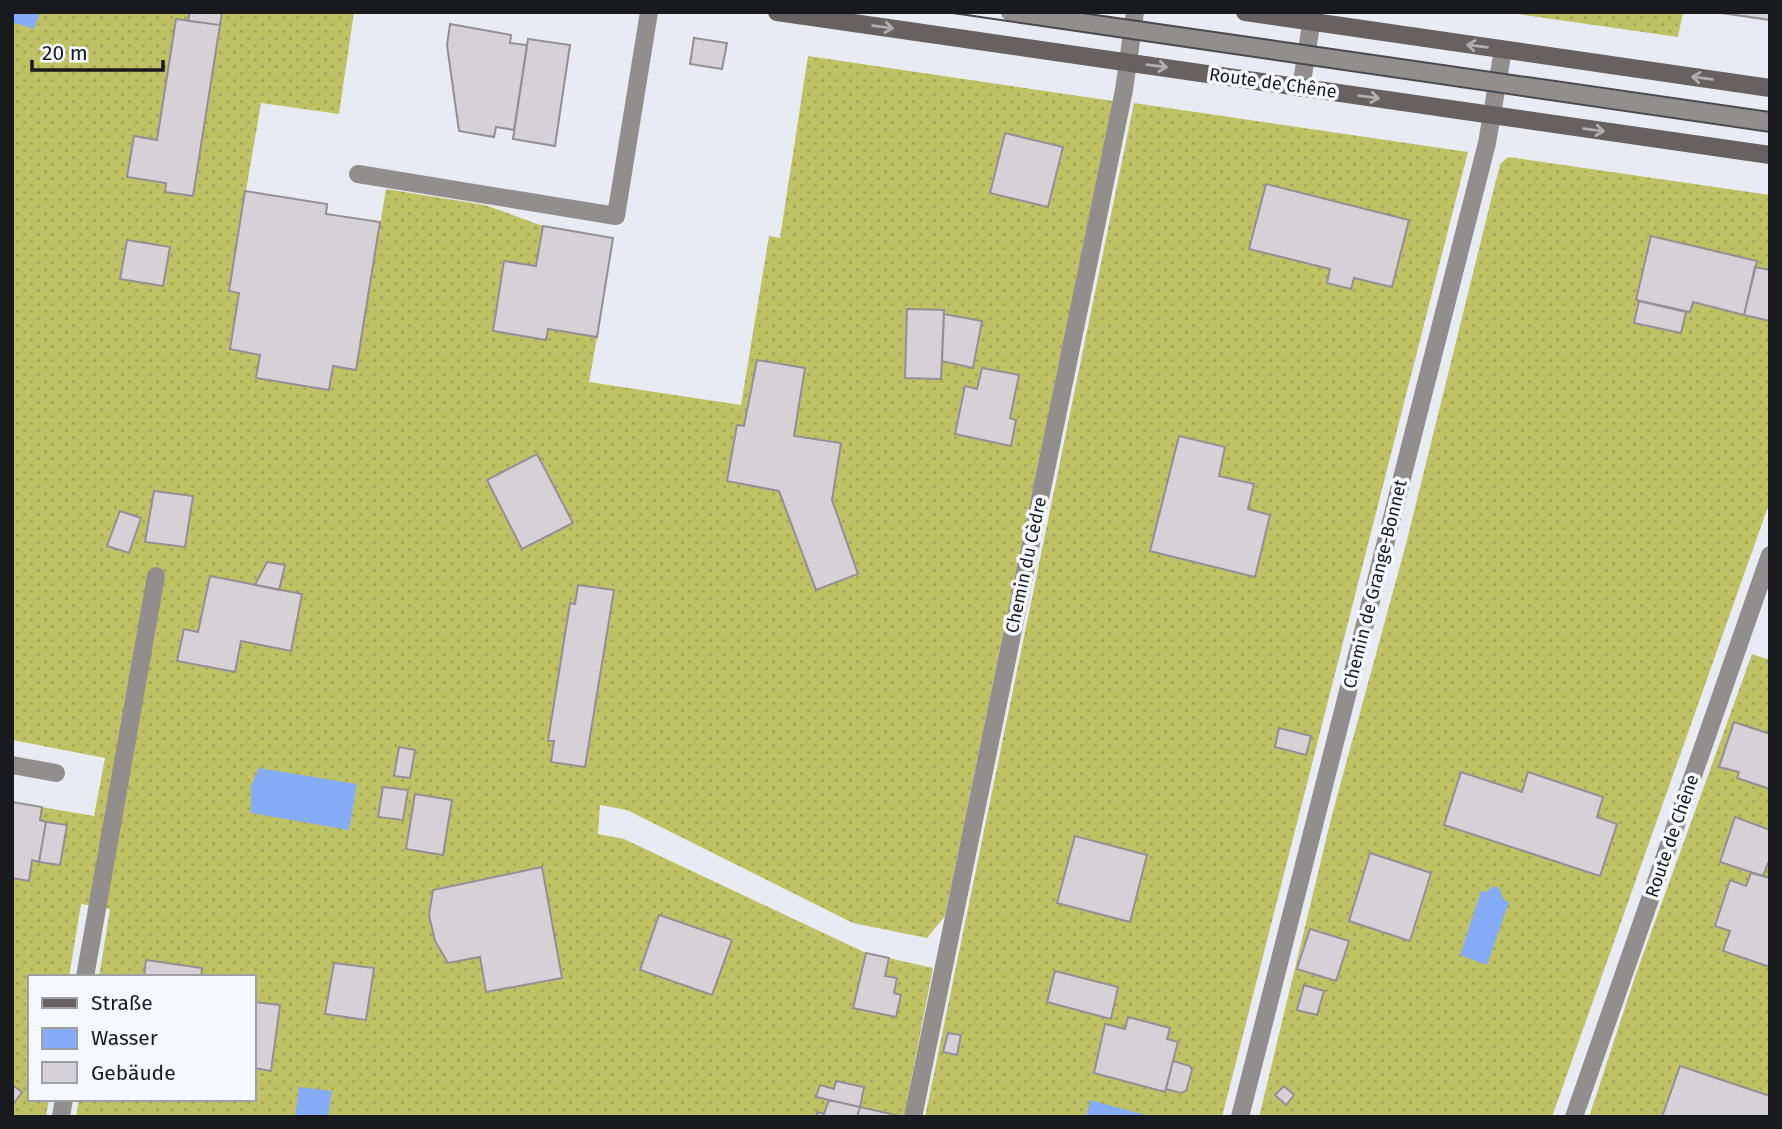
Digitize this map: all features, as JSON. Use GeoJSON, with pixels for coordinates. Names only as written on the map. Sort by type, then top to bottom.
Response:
{"type":"FeatureCollection","features":[{"type":"Feature","properties":{"kind":"main road","name":"Route de Chêne"},"geometry":{"type":"LineString","coordinates":[[777,12],[1770,155]]}},
{"type":"Feature","properties":{"kind":"main road"},"geometry":{"type":"LineString","coordinates":[[1245,12],[1312,17],[1503,50],[1770,88]]}},
{"type":"Feature","properties":{"kind":"street"},"geometry":{"type":"LineString","coordinates":[[358,174],[616,216],[649,12]]}},
{"type":"Feature","properties":{"kind":"street"},"geometry":{"type":"LineString","coordinates":[[1010,12],[1134,21],[1306,55],[1770,122]]}},
{"type":"Feature","properties":{"kind":"street"},"geometry":{"type":"LineString","coordinates":[[1301,88],[1312,17]]}},
{"type":"Feature","properties":{"kind":"street","name":"Chemin du Cèdre"},"geometry":{"type":"LineString","coordinates":[[913,1117],[1128,62],[1134,21]]}},
{"type":"Feature","properties":{"kind":"street","name":"Chemin de Grange-Bonnet"},"geometry":{"type":"LineString","coordinates":[[1240,1117],[1493,115],[1503,50]]}},
{"type":"Feature","properties":{"kind":"street","name":"Route de Chêne"},"geometry":{"type":"LineString","coordinates":[[1574,1117],[1770,555]]}},
{"type":"Feature","properties":{"kind":"street"},"geometry":{"type":"LineString","coordinates":[[85,975],[156,576]]}},
{"type":"Feature","properties":{"kind":"street"},"geometry":{"type":"LineString","coordinates":[[12,765],[56,773]]}},
{"type":"Feature","properties":{"kind":"green space"},"geometry":{"type":"Polygon","coordinates":[[[12,12],[354,12],[339,114],[261,103],[229,290],[239,293],[230,349],[260,355],[257,378],[329,390],[333,366],[356,369],[386,189],[485,205],[543,226],[536,266],[504,261],[493,331],[545,340],[548,329],[597,337],[589,382],[741,405],[769,236],[780,238],[808,56],[1113,101],[945,916],[927,938],[853,923],[627,810],[600,805],[598,834],[624,839],[866,953],[933,968],[904,1117],[76,1117],[79,1101],[256,1101],[256,975],[99,975],[110,909],[81,904],[69,975],[28,975],[28,1101],[49,1101],[46,1117],[12,1117],[12,802],[94,816],[105,758],[12,740],[12,12]]]}},
{"type":"Feature","properties":{"kind":"green space"},"geometry":{"type":"Polygon","coordinates":[[[1503,12],[1683,12],[1678,37],[1503,12]]]}},
{"type":"Feature","properties":{"kind":"green space"},"geometry":{"type":"Polygon","coordinates":[[[1134,103],[1468,152],[1222,1117],[925,1117],[1134,103]]]}},
{"type":"Feature","properties":{"kind":"green space"},"geometry":{"type":"Polygon","coordinates":[[[1508,157],[1770,195],[1770,501],[1552,1117],[1259,1117],[1332,815],[1406,544],[1500,164],[1508,157]]]}},
{"type":"Feature","properties":{"kind":"green space"},"geometry":{"type":"Polygon","coordinates":[[[1752,654],[1770,660],[1770,1117],[1589,1117],[1636,974],[1752,654]]]}},
{"type":"Feature","properties":{"kind":"water"},"geometry":{"type":"Polygon","coordinates":[[[12,12],[40,12],[34,29],[12,22],[12,12]]]}},
{"type":"Feature","properties":{"kind":"water"},"geometry":{"type":"Polygon","coordinates":[[[259,768],[357,784],[349,830],[251,813],[251,786],[259,768]]]}},
{"type":"Feature","properties":{"kind":"water"},"geometry":{"type":"Polygon","coordinates":[[[1493,886],[1499,888],[1504,900],[1509,902],[1487,965],[1460,955],[1481,891],[1487,892],[1493,886]]]}},
{"type":"Feature","properties":{"kind":"water"},"geometry":{"type":"Polygon","coordinates":[[[299,1087],[332,1091],[328,1117],[295,1117],[299,1087]]]}},
{"type":"Feature","properties":{"kind":"water"},"geometry":{"type":"Polygon","coordinates":[[[1090,1100],[1153,1117],[1086,1117],[1090,1100]]]}},
{"type":"Feature","properties":{"kind":"building"},"geometry":{"type":"Polygon","coordinates":[[[190,12],[222,12],[220,25],[188,21],[190,12]]]}},
{"type":"Feature","properties":{"kind":"building"},"geometry":{"type":"Polygon","coordinates":[[[1715,12],[1770,12],[1770,20],[1715,12]]]}},
{"type":"Feature","properties":{"kind":"building"},"geometry":{"type":"Polygon","coordinates":[[[176,19],[220,25],[193,196],[165,192],[166,183],[127,177],[134,136],[157,140],[176,19]]]}},
{"type":"Feature","properties":{"kind":"building"},"geometry":{"type":"Polygon","coordinates":[[[450,24],[511,35],[510,43],[527,45],[514,130],[496,127],[494,137],[459,131],[447,45],[450,24]]]}},
{"type":"Feature","properties":{"kind":"building"},"geometry":{"type":"Polygon","coordinates":[[[694,38],[727,43],[722,69],[690,64],[694,38]]]}},
{"type":"Feature","properties":{"kind":"building"},"geometry":{"type":"Polygon","coordinates":[[[528,39],[570,45],[555,146],[513,139],[528,39]]]}},
{"type":"Feature","properties":{"kind":"building"},"geometry":{"type":"Polygon","coordinates":[[[1005,133],[1063,147],[1048,207],[990,193],[1005,133]]]}},
{"type":"Feature","properties":{"kind":"building"},"geometry":{"type":"Polygon","coordinates":[[[1266,184],[1409,220],[1392,287],[1354,278],[1351,289],[1327,283],[1330,269],[1249,249],[1266,184]]]}},
{"type":"Feature","properties":{"kind":"building"},"geometry":{"type":"Polygon","coordinates":[[[245,191],[327,204],[326,214],[380,222],[356,370],[333,366],[329,390],[256,378],[260,355],[230,349],[239,293],[229,291],[245,191]]]}},
{"type":"Feature","properties":{"kind":"building"},"geometry":{"type":"Polygon","coordinates":[[[543,226],[613,238],[597,337],[548,329],[546,340],[493,331],[504,261],[536,266],[543,226]]]}},
{"type":"Feature","properties":{"kind":"building"},"geometry":{"type":"Polygon","coordinates":[[[1651,236],[1757,261],[1744,315],[1693,302],[1690,312],[1636,300],[1651,236]]]}},
{"type":"Feature","properties":{"kind":"building"},"geometry":{"type":"Polygon","coordinates":[[[127,240],[170,247],[163,286],[120,279],[127,240]]]}},
{"type":"Feature","properties":{"kind":"building"},"geometry":{"type":"Polygon","coordinates":[[[1755,267],[1770,270],[1770,321],[1744,315],[1755,267]]]}},
{"type":"Feature","properties":{"kind":"building"},"geometry":{"type":"Polygon","coordinates":[[[1639,301],[1686,312],[1681,333],[1634,323],[1639,301]]]}},
{"type":"Feature","properties":{"kind":"building"},"geometry":{"type":"Polygon","coordinates":[[[907,309],[944,310],[941,379],[905,378],[907,309]]]}},
{"type":"Feature","properties":{"kind":"building"},"geometry":{"type":"Polygon","coordinates":[[[944,314],[982,321],[973,368],[942,361],[944,314]]]}},
{"type":"Feature","properties":{"kind":"building"},"geometry":{"type":"Polygon","coordinates":[[[757,360],[805,368],[794,436],[841,443],[832,500],[858,574],[816,590],[779,491],[727,481],[737,425],[744,426],[757,360]]]}},
{"type":"Feature","properties":{"kind":"building"},"geometry":{"type":"Polygon","coordinates":[[[982,368],[1019,375],[1010,418],[1016,420],[1011,446],[955,434],[965,386],[977,389],[982,368]]]}},
{"type":"Feature","properties":{"kind":"building"},"geometry":{"type":"Polygon","coordinates":[[[1179,436],[1225,447],[1219,476],[1254,484],[1248,509],[1270,515],[1255,577],[1150,551],[1179,436]]]}},
{"type":"Feature","properties":{"kind":"building"},"geometry":{"type":"Polygon","coordinates":[[[537,454],[573,523],[522,549],[487,480],[537,454]]]}},
{"type":"Feature","properties":{"kind":"building"},"geometry":{"type":"Polygon","coordinates":[[[154,491],[193,496],[185,547],[145,542],[154,491]]]}},
{"type":"Feature","properties":{"kind":"building"},"geometry":{"type":"Polygon","coordinates":[[[120,511],[141,518],[129,553],[107,546],[120,511]]]}},
{"type":"Feature","properties":{"kind":"building"},"geometry":{"type":"Polygon","coordinates":[[[267,562],[285,565],[279,590],[255,585],[267,562]]]}},
{"type":"Feature","properties":{"kind":"building"},"geometry":{"type":"Polygon","coordinates":[[[210,576],[302,594],[291,651],[241,641],[235,672],[177,661],[184,629],[198,632],[210,576]]]}},
{"type":"Feature","properties":{"kind":"building"},"geometry":{"type":"Polygon","coordinates":[[[578,585],[614,590],[585,767],[551,762],[554,741],[548,741],[570,603],[575,604],[578,585]]]}},
{"type":"Feature","properties":{"kind":"building"},"geometry":{"type":"Polygon","coordinates":[[[1734,722],[1770,734],[1770,789],[1737,778],[1739,772],[1719,767],[1734,722]]]}},
{"type":"Feature","properties":{"kind":"building"},"geometry":{"type":"Polygon","coordinates":[[[1279,728],[1311,736],[1306,755],[1275,747],[1279,728]]]}},
{"type":"Feature","properties":{"kind":"building"},"geometry":{"type":"Polygon","coordinates":[[[399,747],[415,750],[410,778],[394,776],[399,747]]]}},
{"type":"Feature","properties":{"kind":"building"},"geometry":{"type":"Polygon","coordinates":[[[1461,772],[1522,792],[1528,772],[1603,797],[1597,817],[1617,824],[1600,876],[1444,825],[1461,772]]]}},
{"type":"Feature","properties":{"kind":"building"},"geometry":{"type":"Polygon","coordinates":[[[383,787],[408,790],[403,820],[378,817],[383,787]]]}},
{"type":"Feature","properties":{"kind":"building"},"geometry":{"type":"Polygon","coordinates":[[[415,794],[452,800],[443,855],[406,849],[415,794]]]}},
{"type":"Feature","properties":{"kind":"building"},"geometry":{"type":"Polygon","coordinates":[[[12,802],[42,807],[40,820],[46,822],[39,862],[32,860],[29,881],[12,878],[12,802]]]}},
{"type":"Feature","properties":{"kind":"building"},"geometry":{"type":"Polygon","coordinates":[[[1735,817],[1770,830],[1770,858],[1763,876],[1720,862],[1735,817]]]}},
{"type":"Feature","properties":{"kind":"building"},"geometry":{"type":"Polygon","coordinates":[[[46,822],[67,825],[60,865],[39,862],[46,822]]]}},
{"type":"Feature","properties":{"kind":"building"},"geometry":{"type":"Polygon","coordinates":[[[1075,836],[1147,855],[1130,922],[1057,903],[1075,836]]]}},
{"type":"Feature","properties":{"kind":"building"},"geometry":{"type":"Polygon","coordinates":[[[1370,853],[1431,873],[1410,941],[1349,921],[1370,853]]]}},
{"type":"Feature","properties":{"kind":"building"},"geometry":{"type":"Polygon","coordinates":[[[542,867],[562,978],[486,992],[480,957],[448,963],[435,941],[429,915],[433,890],[542,867]]]}},
{"type":"Feature","properties":{"kind":"building"},"geometry":{"type":"Polygon","coordinates":[[[1751,873],[1770,878],[1770,967],[1723,951],[1730,931],[1715,926],[1730,880],[1746,886],[1751,873]]]}},
{"type":"Feature","properties":{"kind":"building"},"geometry":{"type":"Polygon","coordinates":[[[659,915],[732,940],[712,995],[640,970],[659,915]]]}},
{"type":"Feature","properties":{"kind":"building"},"geometry":{"type":"Polygon","coordinates":[[[1310,929],[1349,941],[1336,981],[1297,969],[1310,929]]]}},
{"type":"Feature","properties":{"kind":"building"},"geometry":{"type":"Polygon","coordinates":[[[866,953],[889,958],[885,976],[897,978],[894,993],[901,995],[896,1017],[853,1008],[866,953]]]}},
{"type":"Feature","properties":{"kind":"building"},"geometry":{"type":"Polygon","coordinates":[[[146,960],[202,968],[201,975],[144,975],[146,960]]]}},
{"type":"Feature","properties":{"kind":"building"},"geometry":{"type":"Polygon","coordinates":[[[334,963],[374,968],[366,1020],[325,1014],[334,963]]]}},
{"type":"Feature","properties":{"kind":"building"},"geometry":{"type":"Polygon","coordinates":[[[1055,971],[1118,987],[1111,1019],[1047,1002],[1055,971]]]}},
{"type":"Feature","properties":{"kind":"building"},"geometry":{"type":"Polygon","coordinates":[[[1304,985],[1324,991],[1317,1015],[1297,1010],[1304,985]]]}},
{"type":"Feature","properties":{"kind":"building"},"geometry":{"type":"Polygon","coordinates":[[[256,1002],[280,1005],[271,1071],[256,1068],[256,1002]]]}},
{"type":"Feature","properties":{"kind":"building"},"geometry":{"type":"Polygon","coordinates":[[[1128,1017],[1170,1028],[1167,1039],[1178,1042],[1165,1092],[1094,1073],[1105,1024],[1125,1029],[1128,1017]]]}},
{"type":"Feature","properties":{"kind":"building"},"geometry":{"type":"Polygon","coordinates":[[[948,1033],[961,1035],[957,1055],[943,1052],[948,1033]]]}},
{"type":"Feature","properties":{"kind":"building"},"geometry":{"type":"Polygon","coordinates":[[[1173,1061],[1190,1066],[1192,1070],[1186,1091],[1181,1093],[1166,1089],[1173,1061]]]}},
{"type":"Feature","properties":{"kind":"building"},"geometry":{"type":"Polygon","coordinates":[[[1680,1066],[1770,1096],[1770,1117],[1662,1117],[1680,1066]]]}},
{"type":"Feature","properties":{"kind":"building"},"geometry":{"type":"Polygon","coordinates":[[[836,1081],[864,1087],[860,1107],[816,1097],[820,1085],[834,1089],[836,1081]]]}},
{"type":"Feature","properties":{"kind":"building"},"geometry":{"type":"Polygon","coordinates":[[[12,1085],[22,1092],[12,1106],[12,1085]]]}},
{"type":"Feature","properties":{"kind":"building"},"geometry":{"type":"Polygon","coordinates":[[[1284,1086],[1294,1095],[1286,1105],[1275,1095],[1284,1086]]]}},
{"type":"Feature","properties":{"kind":"building"},"geometry":{"type":"Polygon","coordinates":[[[829,1100],[860,1107],[857,1117],[816,1117],[817,1112],[824,1114],[829,1100]]]}},
{"type":"Feature","properties":{"kind":"building"},"geometry":{"type":"Polygon","coordinates":[[[860,1107],[900,1116],[900,1117],[857,1117],[860,1107]]]}},
{"type":"Feature","properties":{"kind":"tram line"},"geometry":{"type":"LineString","coordinates":[[946,12],[1770,132]]}},
{"type":"Feature","properties":{"kind":"tram line"},"geometry":{"type":"LineString","coordinates":[[1075,12],[1770,112]]}}]}
